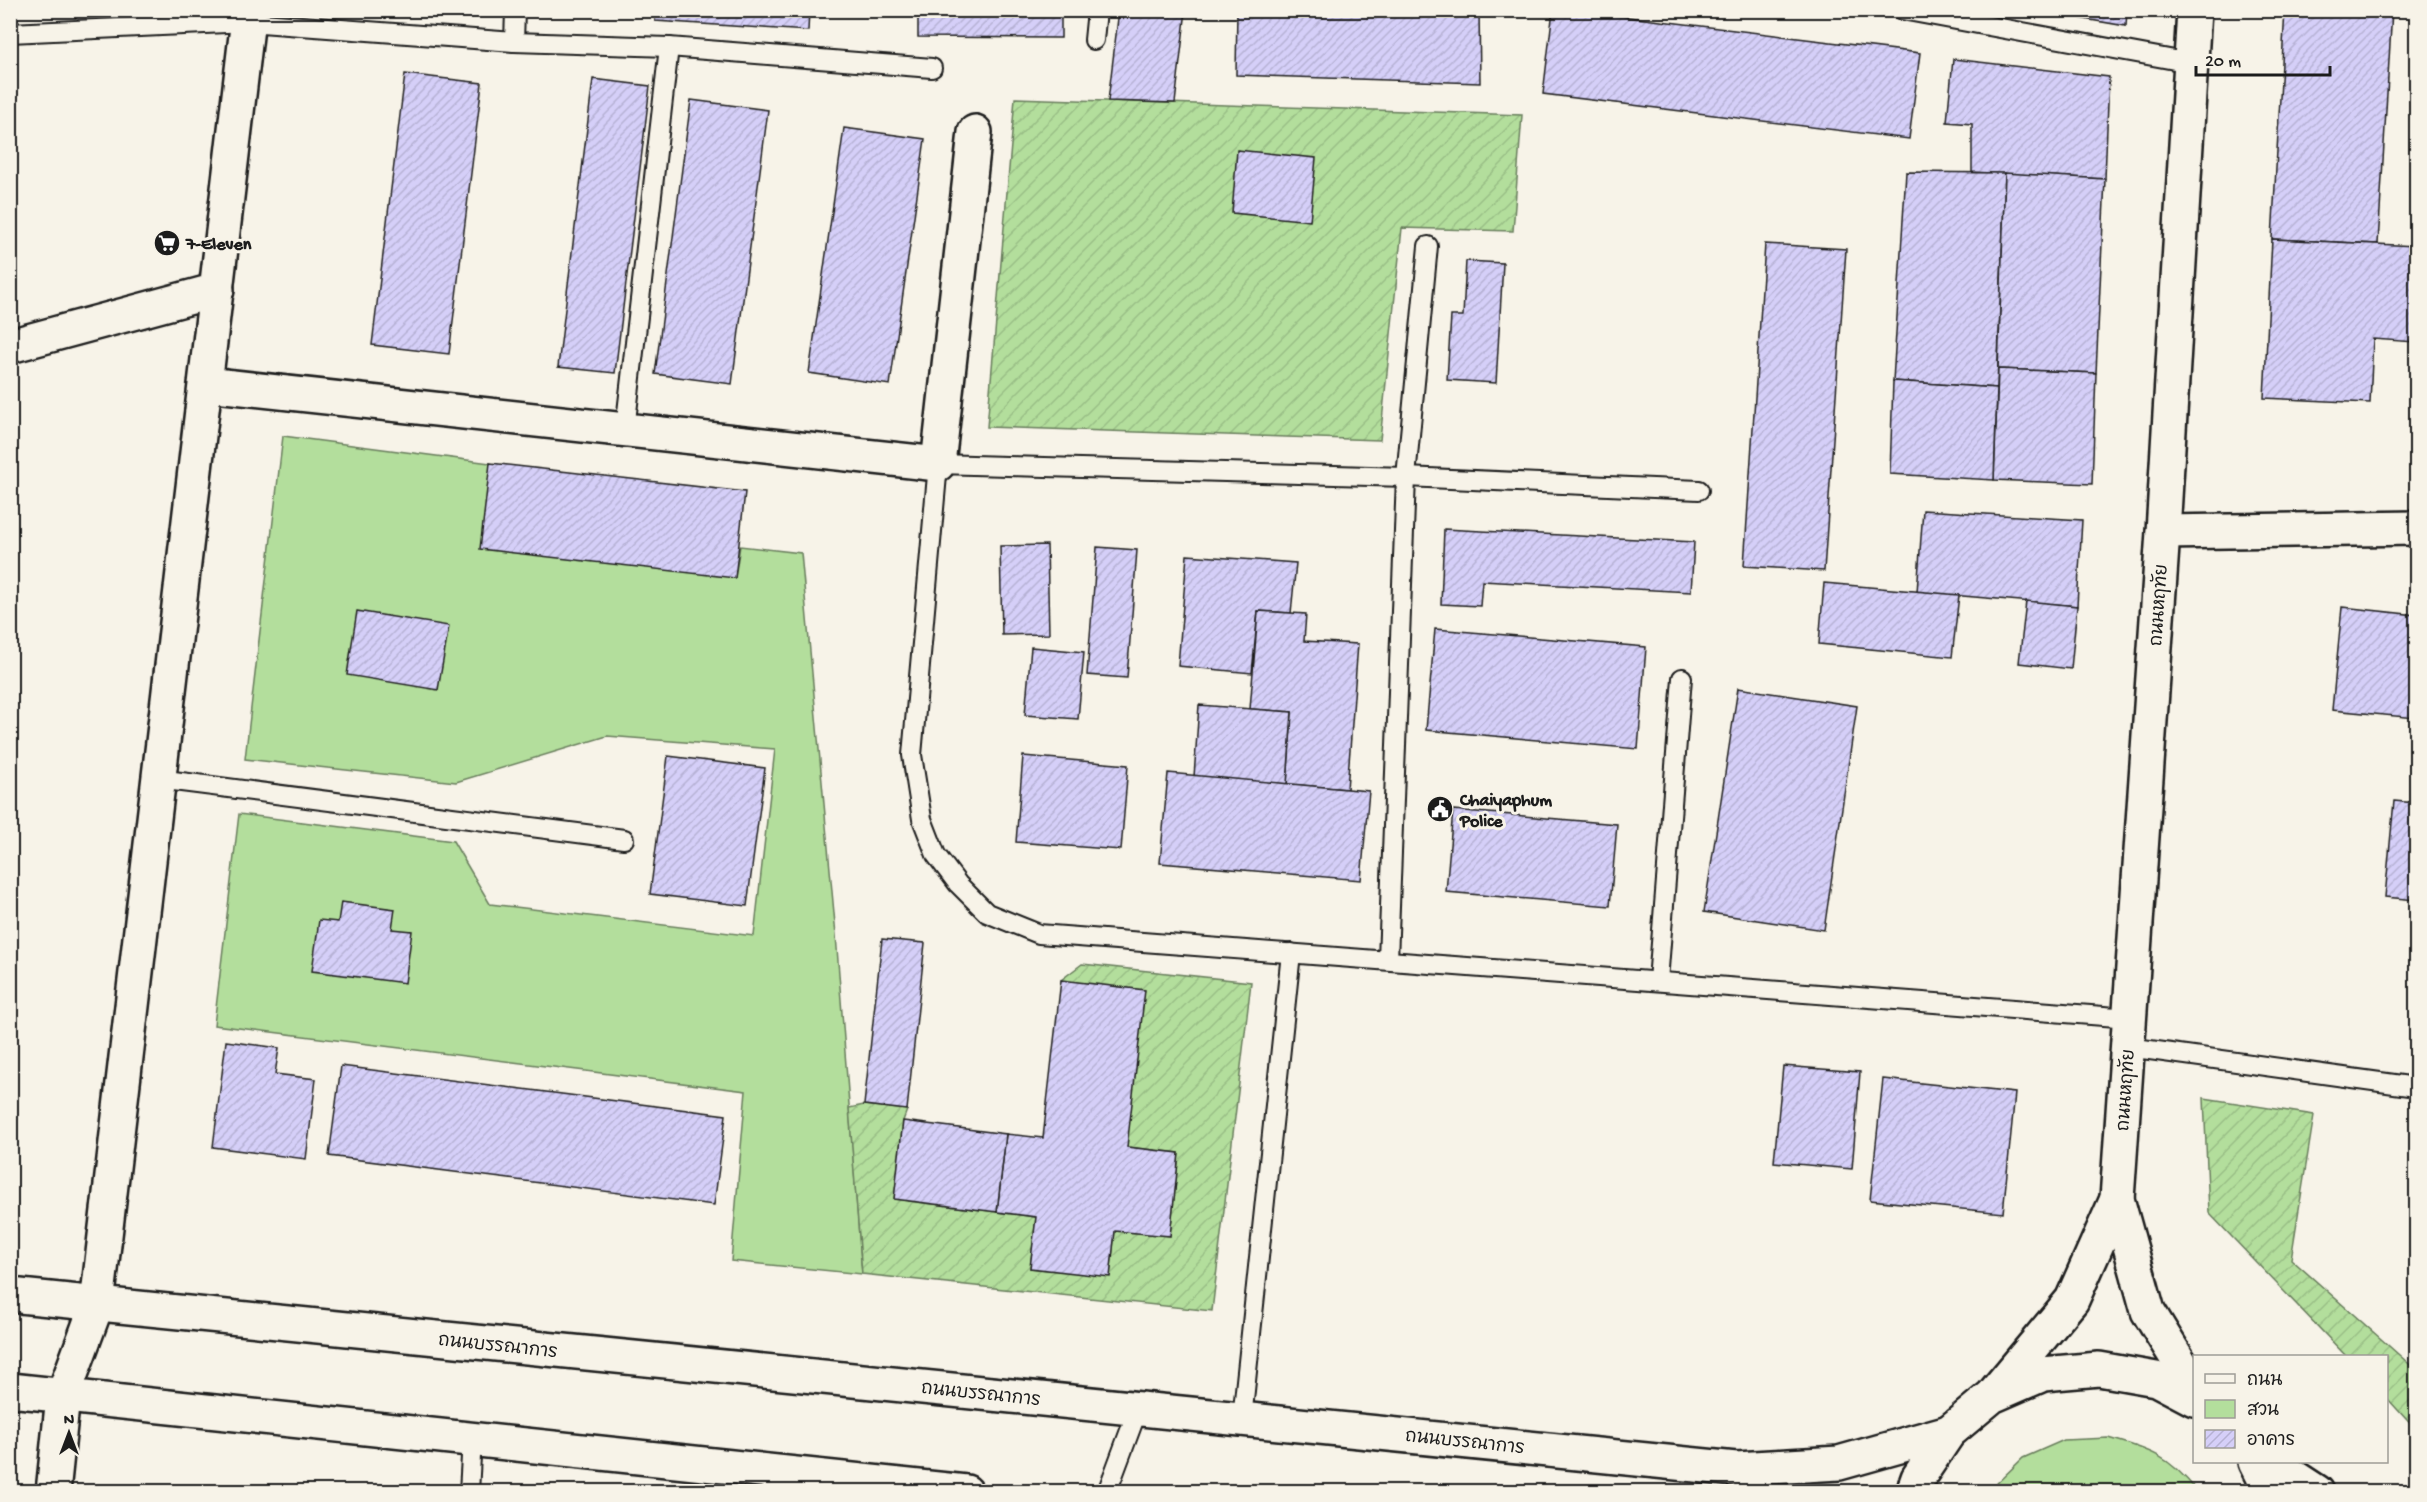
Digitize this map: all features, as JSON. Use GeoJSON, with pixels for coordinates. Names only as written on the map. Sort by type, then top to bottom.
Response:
{"type":"FeatureCollection","features":[{"type":"Feature","properties":{"kind":"main road","name":"ถนนหฤทัย"},"geometry":{"type":"LineString","coordinates":[[2193,1384],[2148,1311],[2117,1199],[2163,532],[2194,10]]}},
{"type":"Feature","properties":{"kind":"main road"},"geometry":{"type":"LineString","coordinates":[[53,1491],[63,1396],[97,1304],[249,16]]}},
{"type":"Feature","properties":{"kind":"main road"},"geometry":{"type":"LineString","coordinates":[[206,384],[938,464],[975,132]]}},
{"type":"Feature","properties":{"kind":"main road"},"geometry":{"type":"LineString","coordinates":[[10,346],[216,290]]}},
{"type":"Feature","properties":{"kind":"main road"},"geometry":{"type":"LineString","coordinates":[[2163,532],[2416,528]]}},
{"type":"Feature","properties":{"kind":"main road","name":"ถนนหฤทัย"},"geometry":{"type":"LineString","coordinates":[[1992,1396],[2072,1300],[2117,1199]]}},
{"type":"Feature","properties":{"kind":"main road","name":"ถนนบรรณาการ"},"geometry":{"type":"LineString","coordinates":[[10,1295],[1736,1469],[1839,1463],[1949,1432]]}},
{"type":"Feature","properties":{"kind":"main road"},"geometry":{"type":"LineString","coordinates":[[1913,1491],[1918,1478],[1949,1432],[1992,1396],[2043,1374],[2099,1369],[2156,1379],[2193,1398]]}},
{"type":"Feature","properties":{"kind":"main road"},"geometry":{"type":"LineString","coordinates":[[10,1390],[472,1438],[760,1480],[959,1491]]}},
{"type":"Feature","properties":{"kind":"main road"},"geometry":{"type":"LineString","coordinates":[[2256,1463],[2270,1491]]}},
{"type":"Feature","properties":{"kind":"main road"},"geometry":{"type":"LineString","coordinates":[[2274,1463],[2317,1491]]}},
{"type":"Feature","properties":{"kind":"lane"},"geometry":{"type":"LineString","coordinates":[[514,42],[515,10]]}},
{"type":"Feature","properties":{"kind":"lane"},"geometry":{"type":"LineString","coordinates":[[1094,40],[1097,10]]}},
{"type":"Feature","properties":{"kind":"lane"},"geometry":{"type":"LineString","coordinates":[[1902,10],[2191,63]]}},
{"type":"Feature","properties":{"kind":"lane"},"geometry":{"type":"LineString","coordinates":[[10,33],[249,16],[514,42],[669,47],[932,68]]}},
{"type":"Feature","properties":{"kind":"lane"},"geometry":{"type":"LineString","coordinates":[[625,430],[669,47]]}},
{"type":"Feature","properties":{"kind":"lane"},"geometry":{"type":"LineString","coordinates":[[1388,960],[1406,477],[1428,246]]}},
{"type":"Feature","properties":{"kind":"lane"},"geometry":{"type":"LineString","coordinates":[[1699,490],[1406,477],[938,464],[912,755],[922,819],[936,855],[958,884],[987,913],[1039,934],[1658,981],[2129,1032],[2416,1087]]}},
{"type":"Feature","properties":{"kind":"lane"},"geometry":{"type":"LineString","coordinates":[[1658,981],[1682,678]]}},
{"type":"Feature","properties":{"kind":"lane"},"geometry":{"type":"LineString","coordinates":[[158,779],[624,840]]}},
{"type":"Feature","properties":{"kind":"lane"},"geometry":{"type":"LineString","coordinates":[[1242,1419],[1291,953]]}},
{"type":"Feature","properties":{"kind":"lane"},"geometry":{"type":"LineString","coordinates":[[1107,1491],[1138,1409]]}},
{"type":"Feature","properties":{"kind":"lane"},"geometry":{"type":"LineString","coordinates":[[469,1491],[472,1438]]}},
{"type":"Feature","properties":{"kind":"green space"},"geometry":{"type":"Polygon","coordinates":[[[1015,98],[1522,115],[1513,231],[1402,228],[1380,440],[987,427],[1015,98]]]}},
{"type":"Feature","properties":{"kind":"green space"},"geometry":{"type":"Polygon","coordinates":[[[283,436],[490,463],[735,578],[740,546],[801,553],[836,935],[862,1274],[731,1261],[746,1091],[214,1025],[239,814],[453,841],[490,904],[754,936],[775,749],[607,736],[456,782],[245,759],[283,436]]]}},
{"type":"Feature","properties":{"kind":"green space"},"geometry":{"type":"Polygon","coordinates":[[[1082,964],[1251,982],[1212,1311],[862,1274],[849,1108],[864,1105],[907,1110],[903,1121],[894,1199],[1036,1217],[1030,1268],[1110,1276],[1115,1231],[1170,1236],[1179,1153],[1127,1147],[1061,980],[1082,964]]]}},
{"type":"Feature","properties":{"kind":"green space"},"geometry":{"type":"Polygon","coordinates":[[[2204,1098],[2314,1115],[2291,1259],[2416,1370],[2416,1430],[2388,1399],[2388,1355],[2345,1355],[2209,1213],[2204,1098]]]}},
{"type":"Feature","properties":{"kind":"green space"},"geometry":{"type":"Polygon","coordinates":[[[2109,1438],[2137,1446],[2168,1462],[2197,1491],[1989,1491],[2023,1458],[2064,1440],[2109,1438]]]}},
{"type":"Feature","properties":{"kind":"building"},"geometry":{"type":"Polygon","coordinates":[[[357,10],[425,10],[425,16],[357,10]]]}},
{"type":"Feature","properties":{"kind":"building"},"geometry":{"type":"Polygon","coordinates":[[[656,10],[809,10],[808,31],[655,21],[656,10]]]}},
{"type":"Feature","properties":{"kind":"building"},"geometry":{"type":"Polygon","coordinates":[[[918,10],[1061,10],[1061,38],[918,37],[918,10]]]}},
{"type":"Feature","properties":{"kind":"building"},"geometry":{"type":"Polygon","coordinates":[[[1119,10],[1186,10],[1175,103],[1108,101],[1119,10]]]}},
{"type":"Feature","properties":{"kind":"building"},"geometry":{"type":"Polygon","coordinates":[[[1237,10],[1479,10],[1480,83],[1236,75],[1237,10]]]}},
{"type":"Feature","properties":{"kind":"building"},"geometry":{"type":"Polygon","coordinates":[[[1553,10],[1571,10],[1920,53],[1909,139],[1543,94],[1553,10]]]}},
{"type":"Feature","properties":{"kind":"building"},"geometry":{"type":"Polygon","coordinates":[[[2032,10],[2127,10],[2126,26],[2032,10]]]}},
{"type":"Feature","properties":{"kind":"building"},"geometry":{"type":"Polygon","coordinates":[[[2285,10],[2392,10],[2378,244],[2272,239],[2285,10]]]}},
{"type":"Feature","properties":{"kind":"building"},"geometry":{"type":"Polygon","coordinates":[[[1953,59],[2109,77],[2105,179],[1972,172],[1972,124],[1947,122],[1953,59]]]}},
{"type":"Feature","properties":{"kind":"building"},"geometry":{"type":"Polygon","coordinates":[[[405,74],[482,83],[449,354],[372,345],[405,74]]]}},
{"type":"Feature","properties":{"kind":"building"},"geometry":{"type":"Polygon","coordinates":[[[593,79],[650,86],[615,373],[558,367],[593,79]]]}},
{"type":"Feature","properties":{"kind":"building"},"geometry":{"type":"Polygon","coordinates":[[[691,100],[768,110],[732,384],[655,374],[691,100]]]}},
{"type":"Feature","properties":{"kind":"building"},"geometry":{"type":"Polygon","coordinates":[[[844,128],[925,139],[890,385],[809,373],[844,128]]]}},
{"type":"Feature","properties":{"kind":"building"},"geometry":{"type":"Polygon","coordinates":[[[1237,150],[1316,158],[1310,221],[1232,213],[1237,150]]]}},
{"type":"Feature","properties":{"kind":"building"},"geometry":{"type":"Polygon","coordinates":[[[1906,172],[2005,173],[1997,388],[1893,381],[1906,172]]]}},
{"type":"Feature","properties":{"kind":"building"},"geometry":{"type":"Polygon","coordinates":[[[2005,173],[2105,179],[2096,373],[1998,369],[2005,173]]]}},
{"type":"Feature","properties":{"kind":"building"},"geometry":{"type":"Polygon","coordinates":[[[2272,239],[2416,246],[2416,342],[2373,339],[2370,403],[2264,398],[2272,239]]]}},
{"type":"Feature","properties":{"kind":"building"},"geometry":{"type":"Polygon","coordinates":[[[1765,244],[1846,249],[1824,571],[1744,566],[1765,244]]]}},
{"type":"Feature","properties":{"kind":"building"},"geometry":{"type":"Polygon","coordinates":[[[1466,261],[1503,263],[1496,383],[1447,380],[1451,316],[1463,316],[1466,261]]]}},
{"type":"Feature","properties":{"kind":"building"},"geometry":{"type":"Polygon","coordinates":[[[1998,369],[2096,373],[2092,484],[1994,480],[1998,369]]]}},
{"type":"Feature","properties":{"kind":"building"},"geometry":{"type":"Polygon","coordinates":[[[1893,381],[1997,388],[1994,480],[1890,474],[1893,381]]]}},
{"type":"Feature","properties":{"kind":"building"},"geometry":{"type":"Polygon","coordinates":[[[490,463],[745,492],[735,578],[480,549],[490,463]]]}},
{"type":"Feature","properties":{"kind":"building"},"geometry":{"type":"Polygon","coordinates":[[[1923,510],[2082,520],[2077,606],[1917,592],[1923,510]]]}},
{"type":"Feature","properties":{"kind":"building"},"geometry":{"type":"Polygon","coordinates":[[[1444,529],[1694,542],[1691,592],[1482,581],[1480,606],[1441,604],[1444,529]]]}},
{"type":"Feature","properties":{"kind":"building"},"geometry":{"type":"Polygon","coordinates":[[[1047,545],[1049,634],[1002,635],[1000,546],[1047,545]]]}},
{"type":"Feature","properties":{"kind":"building"},"geometry":{"type":"Polygon","coordinates":[[[1097,547],[1137,550],[1127,678],[1087,675],[1097,547]]]}},
{"type":"Feature","properties":{"kind":"building"},"geometry":{"type":"Polygon","coordinates":[[[1187,555],[1296,563],[1291,613],[1258,611],[1252,673],[1178,666],[1187,555]]]}},
{"type":"Feature","properties":{"kind":"building"},"geometry":{"type":"Polygon","coordinates":[[[1824,583],[1959,595],[1952,657],[1819,644],[1824,583]]]}},
{"type":"Feature","properties":{"kind":"building"},"geometry":{"type":"Polygon","coordinates":[[[2026,601],[2077,606],[2071,669],[2019,663],[2026,601]]]}},
{"type":"Feature","properties":{"kind":"building"},"geometry":{"type":"Polygon","coordinates":[[[2342,607],[2416,615],[2416,718],[2332,710],[2342,607]]]}},
{"type":"Feature","properties":{"kind":"building"},"geometry":{"type":"Polygon","coordinates":[[[357,611],[449,626],[438,690],[347,675],[357,611]]]}},
{"type":"Feature","properties":{"kind":"building"},"geometry":{"type":"Polygon","coordinates":[[[1258,611],[1306,614],[1304,641],[1358,644],[1347,789],[1287,784],[1292,712],[1250,709],[1258,611]]]}},
{"type":"Feature","properties":{"kind":"building"},"geometry":{"type":"Polygon","coordinates":[[[1435,629],[1646,647],[1638,749],[1426,730],[1435,629]]]}},
{"type":"Feature","properties":{"kind":"building"},"geometry":{"type":"Polygon","coordinates":[[[1031,647],[1084,652],[1078,719],[1025,715],[1031,647]]]}},
{"type":"Feature","properties":{"kind":"building"},"geometry":{"type":"Polygon","coordinates":[[[1738,688],[1857,706],[1824,930],[1704,912],[1738,688]]]}},
{"type":"Feature","properties":{"kind":"building"},"geometry":{"type":"Polygon","coordinates":[[[1199,705],[1292,712],[1287,784],[1194,777],[1199,705]]]}},
{"type":"Feature","properties":{"kind":"building"},"geometry":{"type":"Polygon","coordinates":[[[668,756],[765,768],[747,906],[650,894],[668,756]]]}},
{"type":"Feature","properties":{"kind":"building"},"geometry":{"type":"Polygon","coordinates":[[[1023,756],[1128,765],[1121,850],[1016,842],[1023,756]]]}},
{"type":"Feature","properties":{"kind":"building"},"geometry":{"type":"Polygon","coordinates":[[[1168,773],[1369,791],[1361,880],[1160,863],[1168,773]]]}},
{"type":"Feature","properties":{"kind":"building"},"geometry":{"type":"Polygon","coordinates":[[[2394,801],[2416,803],[2416,900],[2385,897],[2394,801]]]}},
{"type":"Feature","properties":{"kind":"building"},"geometry":{"type":"Polygon","coordinates":[[[1453,810],[1617,824],[1610,906],[1446,892],[1453,810]]]}},
{"type":"Feature","properties":{"kind":"building"},"geometry":{"type":"Polygon","coordinates":[[[341,902],[395,909],[392,929],[412,931],[405,983],[312,971],[319,920],[338,922],[341,902]]]}},
{"type":"Feature","properties":{"kind":"building"},"geometry":{"type":"Polygon","coordinates":[[[882,939],[925,943],[907,1110],[864,1105],[882,939]]]}},
{"type":"Feature","properties":{"kind":"building"},"geometry":{"type":"Polygon","coordinates":[[[1061,980],[1145,990],[1127,1147],[1179,1153],[1170,1236],[1115,1231],[1110,1277],[1030,1268],[1036,1217],[997,1212],[1006,1134],[1043,1138],[1061,980]]]}},
{"type":"Feature","properties":{"kind":"building"},"geometry":{"type":"Polygon","coordinates":[[[226,1041],[279,1048],[275,1074],[316,1079],[306,1159],[213,1147],[226,1041]]]}},
{"type":"Feature","properties":{"kind":"building"},"geometry":{"type":"Polygon","coordinates":[[[341,1066],[726,1115],[714,1205],[329,1156],[341,1066]]]}},
{"type":"Feature","properties":{"kind":"building"},"geometry":{"type":"Polygon","coordinates":[[[1783,1066],[1860,1072],[1852,1169],[1774,1162],[1783,1066]]]}},
{"type":"Feature","properties":{"kind":"building"},"geometry":{"type":"Polygon","coordinates":[[[1883,1079],[2015,1093],[2003,1213],[1870,1200],[1883,1079]]]}},
{"type":"Feature","properties":{"kind":"building"},"geometry":{"type":"Polygon","coordinates":[[[903,1121],[1006,1134],[997,1212],[894,1199],[903,1121]]]}},
{"type":"Feature","properties":{"kind":"place","name":"7-Eleven"},"geometry":{"type":"Point","coordinates":[167,243]}},
{"type":"Feature","properties":{"kind":"place","name":"Chaiyaphum Police"},"geometry":{"type":"Point","coordinates":[1440,809]}}]}
